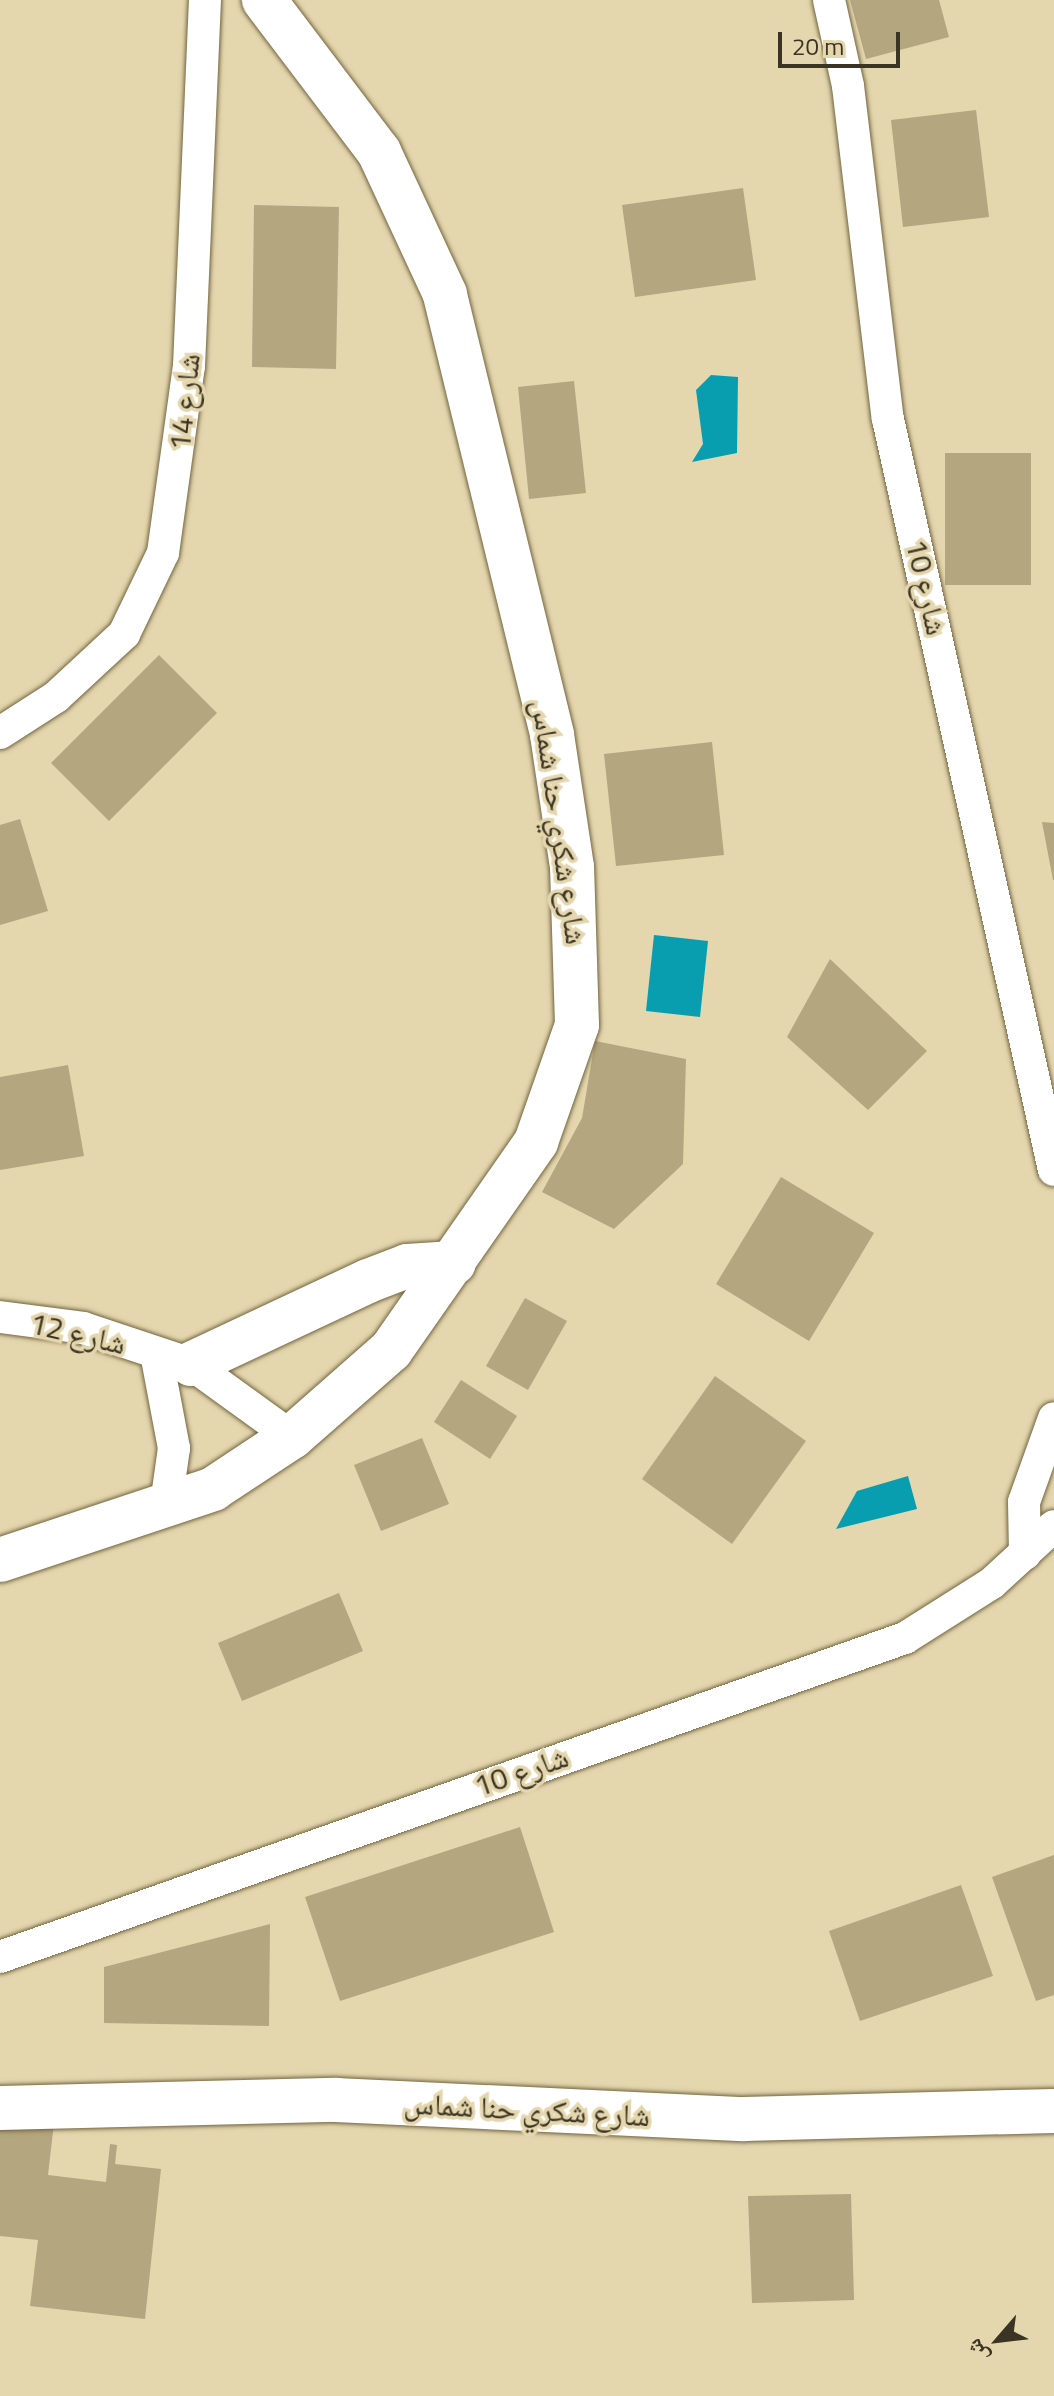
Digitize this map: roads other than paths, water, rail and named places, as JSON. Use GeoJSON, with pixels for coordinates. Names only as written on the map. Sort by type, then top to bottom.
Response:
{"type":"FeatureCollection","features":[{"type":"Feature","properties":{"kind":"street","name":"شارع 14"},"geometry":{"type":"LineString","coordinates":[[0,733],[56,697],[124,634],[163,553],[189,366],[205,0]]}},
{"type":"Feature","properties":{"kind":"street","name":"شارع شكري حنا شماس"},"geometry":{"type":"LineString","coordinates":[[0,1560],[213,1489],[292,1437],[391,1350],[536,1142],[577,1025],[572,867],[552,734],[445,294],[379,152],[264,0]]}},
{"type":"Feature","properties":{"kind":"street","name":"شارع 10"},"geometry":{"type":"LineString","coordinates":[[829,0],[848,86],[888,419],[1054,1170]]}},
{"type":"Feature","properties":{"kind":"street"},"geometry":{"type":"LineString","coordinates":[[174,1358],[407,1266],[454,1263]]}},
{"type":"Feature","properties":{"kind":"street","name":"شارع 12"},"geometry":{"type":"LineString","coordinates":[[0,1317],[83,1328],[174,1358],[292,1437]]}},
{"type":"Feature","properties":{"kind":"street","name":"شارع 12"},"geometry":{"type":"LineString","coordinates":[[166,1504],[174,1448],[174,1358]]}},
{"type":"Feature","properties":{"kind":"street"},"geometry":{"type":"LineString","coordinates":[[1025,1554],[1024,1502],[1054,1418]]}},
{"type":"Feature","properties":{"kind":"street","name":"شارع 10"},"geometry":{"type":"LineString","coordinates":[[0,1957],[905,1638],[1025,1554],[1054,1526]]}},
{"type":"Feature","properties":{"kind":"street","name":"شارع شكري حنا شماس"},"geometry":{"type":"LineString","coordinates":[[0,2108],[336,2100],[744,2119],[1054,2111]]}},
{"type":"Feature","properties":{"kind":"water"},"geometry":{"type":"Polygon","coordinates":[[[711,375],[738,377],[737,453],[692,462],[703,444],[696,390],[711,375]]]}},
{"type":"Feature","properties":{"kind":"water"},"geometry":{"type":"Polygon","coordinates":[[[654,935],[708,941],[700,1017],[646,1011],[654,935]]]}},
{"type":"Feature","properties":{"kind":"water"},"geometry":{"type":"Polygon","coordinates":[[[908,1476],[917,1509],[836,1529],[857,1491],[908,1476]]]}}]}
